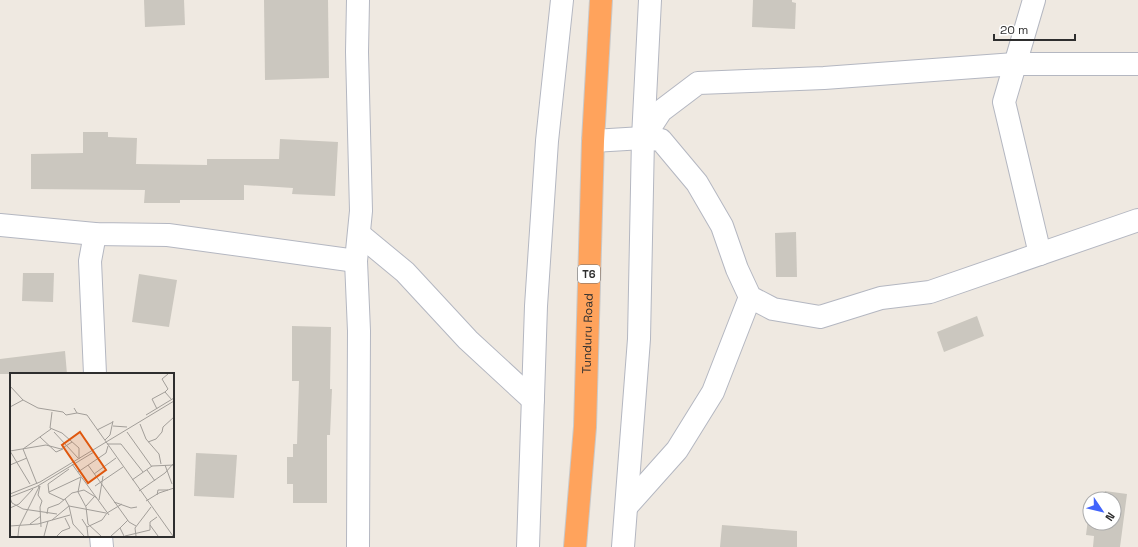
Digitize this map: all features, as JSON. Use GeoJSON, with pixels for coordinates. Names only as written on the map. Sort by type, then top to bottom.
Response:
{"type":"FeatureCollection","features":[{"type":"Feature","properties":{"kind":"highway","name":"Tunduru Road"},"geometry":{"type":"LineString","coordinates":[[575,547],[586,428],[593,141],[601,0]]}},
{"type":"Feature","properties":{"kind":"street"},"geometry":{"type":"LineString","coordinates":[[358,0],[357,52],[362,211],[356,261],[359,331],[358,547]]}},
{"type":"Feature","properties":{"kind":"street"},"geometry":{"type":"LineString","coordinates":[[528,547],[536,306],[547,141],[562,0]]}},
{"type":"Feature","properties":{"kind":"street"},"geometry":{"type":"LineString","coordinates":[[623,547],[640,339],[643,138],[650,0]]}},
{"type":"Feature","properties":{"kind":"street"},"geometry":{"type":"LineString","coordinates":[[1015,64],[1021,0]]}},
{"type":"Feature","properties":{"kind":"street"},"geometry":{"type":"LineString","coordinates":[[1034,0],[1004,102],[1040,254]]}},
{"type":"Feature","properties":{"kind":"street"},"geometry":{"type":"LineString","coordinates":[[643,138],[660,111],[698,83],[824,78],[1015,64],[1138,64]]}},
{"type":"Feature","properties":{"kind":"street"},"geometry":{"type":"LineString","coordinates":[[593,141],[643,138],[661,140],[698,183],[722,226],[737,269],[750,297],[773,309],[820,317],[881,298],[930,292],[1138,220]]}},
{"type":"Feature","properties":{"kind":"street"},"geometry":{"type":"LineString","coordinates":[[0,225],[95,234],[168,235],[356,261]]}},
{"type":"Feature","properties":{"kind":"street"},"geometry":{"type":"LineString","coordinates":[[95,234],[90,261],[96,373]]}},
{"type":"Feature","properties":{"kind":"street"},"geometry":{"type":"LineString","coordinates":[[359,234],[405,272],[468,340],[533,400]]}},
{"type":"Feature","properties":{"kind":"street"},"geometry":{"type":"LineString","coordinates":[[626,506],[677,450],[713,392],[750,297]]}},
{"type":"Feature","properties":{"kind":"building"},"geometry":{"type":"Polygon","coordinates":[[[144,0],[184,0],[185,25],[145,27],[144,0]]]}},
{"type":"Feature","properties":{"kind":"building"},"geometry":{"type":"Polygon","coordinates":[[[264,0],[328,0],[329,78],[265,80],[264,0]]]}},
{"type":"Feature","properties":{"kind":"building"},"geometry":{"type":"Polygon","coordinates":[[[753,0],[792,0],[792,2],[796,3],[795,29],[752,27],[753,0]]]}},
{"type":"Feature","properties":{"kind":"building"},"geometry":{"type":"Polygon","coordinates":[[[83,132],[108,132],[108,137],[137,138],[136,164],[207,165],[207,159],[279,159],[280,139],[338,142],[335,196],[292,194],[293,188],[244,185],[244,200],[180,200],[180,203],[144,203],[145,190],[31,189],[31,154],[83,153],[83,132]]]}},
{"type":"Feature","properties":{"kind":"building"},"geometry":{"type":"Polygon","coordinates":[[[796,232],[797,277],[776,277],[775,233],[796,232]]]}},
{"type":"Feature","properties":{"kind":"building"},"geometry":{"type":"Polygon","coordinates":[[[23,273],[54,273],[53,302],[22,301],[23,273]]]}},
{"type":"Feature","properties":{"kind":"building"},"geometry":{"type":"Polygon","coordinates":[[[139,274],[177,280],[169,327],[132,322],[139,274]]]}},
{"type":"Feature","properties":{"kind":"building"},"geometry":{"type":"Polygon","coordinates":[[[977,316],[984,336],[944,352],[937,332],[977,316]]]}},
{"type":"Feature","properties":{"kind":"building"},"geometry":{"type":"Polygon","coordinates":[[[292,326],[331,327],[330,389],[332,389],[330,435],[327,435],[327,503],[293,503],[293,484],[287,484],[287,457],[293,457],[293,444],[297,444],[299,381],[292,381],[292,326]]]}},
{"type":"Feature","properties":{"kind":"building"},"geometry":{"type":"Polygon","coordinates":[[[65,351],[67,373],[0,374],[0,359],[65,351]]]}},
{"type":"Feature","properties":{"kind":"building"},"geometry":{"type":"Polygon","coordinates":[[[196,453],[237,455],[234,498],[194,496],[196,453]]]}},
{"type":"Feature","properties":{"kind":"building"},"geometry":{"type":"Polygon","coordinates":[[[1122,493],[1127,494],[1120,547],[1093,547],[1094,536],[1086,535],[1086,531],[1122,531],[1122,493]]]}},
{"type":"Feature","properties":{"kind":"building"},"geometry":{"type":"Polygon","coordinates":[[[722,525],[797,531],[797,547],[720,547],[722,525]]]}}]}
